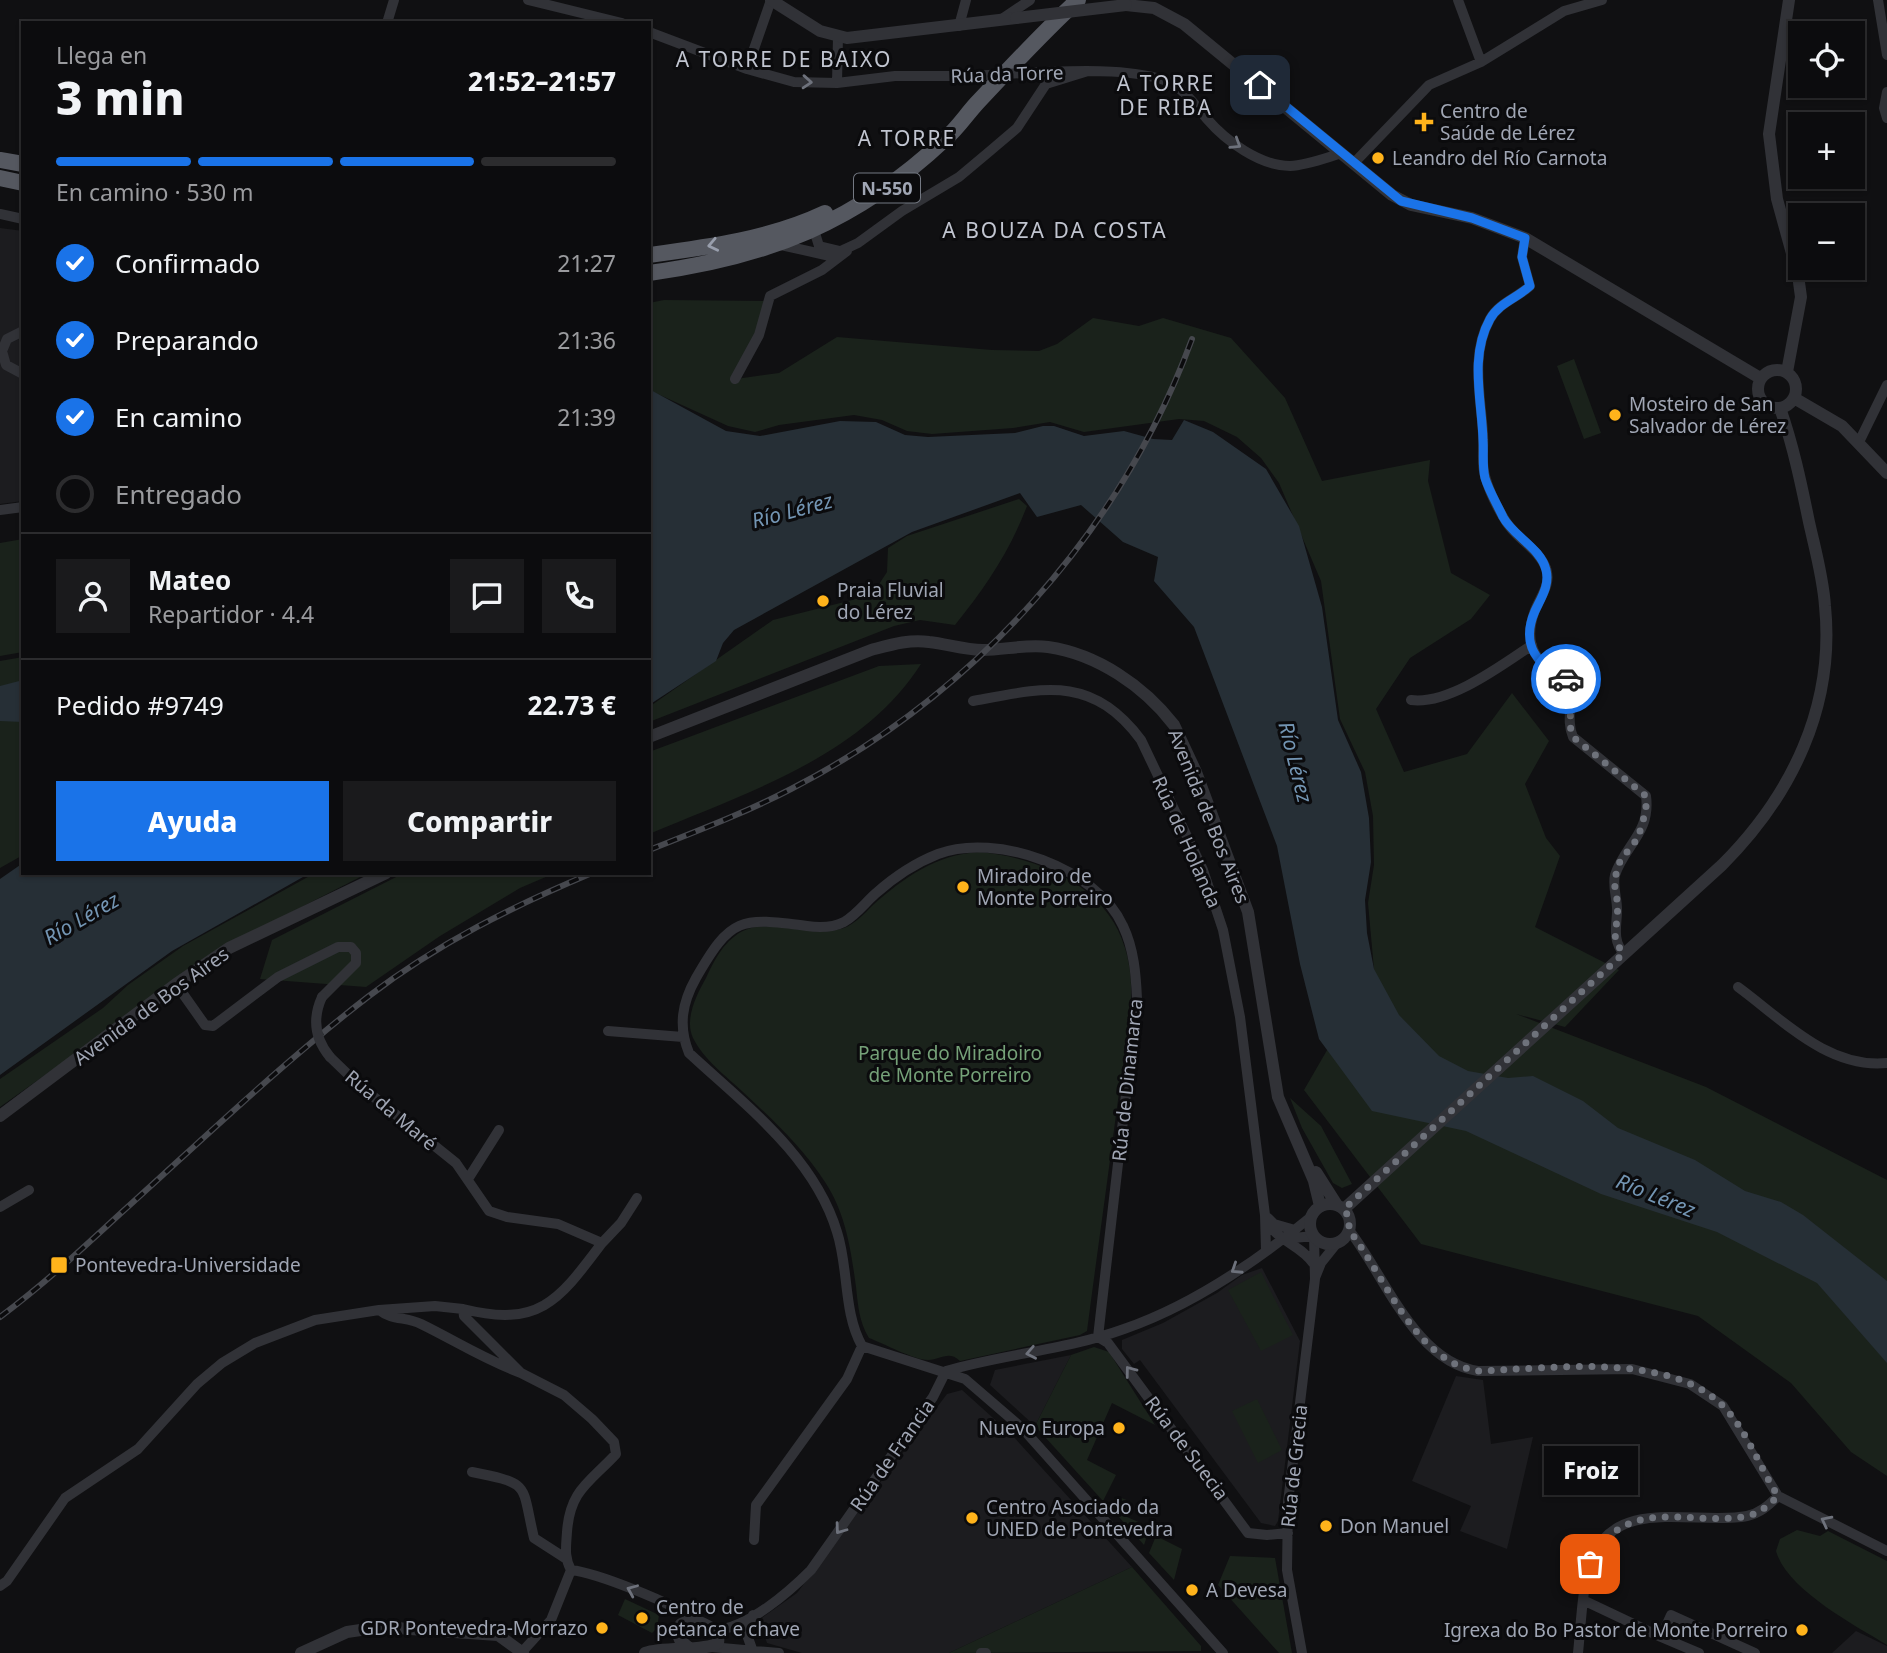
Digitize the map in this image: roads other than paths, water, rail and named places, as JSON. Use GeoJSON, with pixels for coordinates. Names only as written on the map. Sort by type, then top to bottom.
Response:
{"type":"FeatureCollection","features":[{"type":"Feature","properties":{"kind":"highway","name":"N-550"},"geometry":{"type":"LineString","coordinates":[[651,273],[704,266],[781,245],[881,194],[948,137],[974,106],[1078,0]]}},
{"type":"Feature","properties":{"kind":"highway","name":"N-550"},"geometry":{"type":"LineString","coordinates":[[651,255],[765,235],[810,220],[874,185],[974,106]]}},
{"type":"Feature","properties":{"kind":"highway"},"geometry":{"type":"LineString","coordinates":[[0,160],[21,164]]}},
{"type":"Feature","properties":{"kind":"highway"},"geometry":{"type":"LineString","coordinates":[[0,178],[21,183]]}},
{"type":"Feature","properties":{"kind":"street"},"geometry":{"type":"LineString","coordinates":[[388,21],[394,0]]}},
{"type":"Feature","properties":{"kind":"street"},"geometry":{"type":"LineString","coordinates":[[528,0],[610,21]]}},
{"type":"Feature","properties":{"kind":"street"},"geometry":{"type":"LineString","coordinates":[[747,69],[771,0],[820,31],[838,37],[870,37],[1126,5],[1154,8],[1174,17],[1401,201],[1472,218],[1525,238],[1760,378]]}},
{"type":"Feature","properties":{"kind":"street"},"geometry":{"type":"LineString","coordinates":[[959,26],[966,0]]}},
{"type":"Feature","properties":{"kind":"street"},"geometry":{"type":"LineString","coordinates":[[1001,20],[1030,0]]}},
{"type":"Feature","properties":{"kind":"street"},"geometry":{"type":"LineString","coordinates":[[1458,0],[1481,62]]}},
{"type":"Feature","properties":{"kind":"street"},"geometry":{"type":"LineString","coordinates":[[1354,163],[1429,85],[1481,62],[1564,11],[1602,0]]}},
{"type":"Feature","properties":{"kind":"street"},"geometry":{"type":"LineString","coordinates":[[1787,372],[1801,297],[1798,275],[1777,199],[1769,134],[1789,0]]}},
{"type":"Feature","properties":{"kind":"street"},"geometry":{"type":"LineString","coordinates":[[1878,0],[1887,55]]}},
{"type":"Feature","properties":{"kind":"street","name":"Rúa da Torre"},"geometry":{"type":"LineString","coordinates":[[651,33],[747,69],[794,82],[837,83],[895,76],[1040,72],[1088,72],[1167,82],[1181,90],[1222,135],[1278,165],[1295,165],[1342,153]]}},
{"type":"Feature","properties":{"kind":"street"},"geometry":{"type":"LineString","coordinates":[[837,83],[838,37]]}},
{"type":"Feature","properties":{"kind":"street"},"geometry":{"type":"LineString","coordinates":[[781,245],[826,256],[845,249],[959,177],[1017,128],[1046,84],[1088,72]]}},
{"type":"Feature","properties":{"kind":"street"},"geometry":{"type":"LineString","coordinates":[[1887,92],[1884,108],[1887,118]]}},
{"type":"Feature","properties":{"kind":"street"},"geometry":{"type":"LineString","coordinates":[[0,214],[21,219]]}},
{"type":"Feature","properties":{"kind":"street"},"geometry":{"type":"LineString","coordinates":[[814,230],[819,246],[845,249]]}},
{"type":"Feature","properties":{"kind":"street"},"geometry":{"type":"LineString","coordinates":[[1525,238],[1522,257],[1530,286],[1500,307],[1489,320],[1479,360],[1477,387],[1482,406],[1486,481],[1509,527],[1529,546],[1546,570],[1547,582],[1533,615],[1532,645],[1542,667],[1568,680],[1571,704],[1569,722],[1573,737],[1646,796],[1646,810],[1638,838],[1620,861],[1614,881],[1618,906],[1615,940],[1623,954]]}},
{"type":"Feature","properties":{"kind":"street"},"geometry":{"type":"LineString","coordinates":[[735,379],[759,335],[769,296],[822,270],[842,257],[845,249]]}},
{"type":"Feature","properties":{"kind":"street"},"geometry":{"type":"LineString","coordinates":[[21,332],[7,339],[1,351],[6,365],[21,373]]}},
{"type":"Feature","properties":{"kind":"street"},"geometry":{"type":"LineString","coordinates":[[1780,408],[1762,401],[1757,390],[1760,378],[1775,369],[1787,372],[1794,381],[1794,398]]}},
{"type":"Feature","properties":{"kind":"street"},"geometry":{"type":"LineString","coordinates":[[1859,442],[1887,385]]}},
{"type":"Feature","properties":{"kind":"street"},"geometry":{"type":"LineString","coordinates":[[1780,408],[1794,398]]}},
{"type":"Feature","properties":{"kind":"street"},"geometry":{"type":"LineString","coordinates":[[1794,398],[1833,420],[1859,442],[1887,473]]}},
{"type":"Feature","properties":{"kind":"street"},"geometry":{"type":"LineString","coordinates":[[946,1371],[1098,1337],[1171,1310],[1283,1239],[1316,1211],[1341,1207],[1363,1191],[1754,833],[1791,777],[1818,706],[1827,639],[1825,605],[1793,448],[1780,408]]}},
{"type":"Feature","properties":{"kind":"street"},"geometry":{"type":"LineString","coordinates":[[0,510],[21,507]]}},
{"type":"Feature","properties":{"kind":"street","name":"Avenida de Bos Aires"},"geometry":{"type":"LineString","coordinates":[[651,736],[871,650],[900,642],[927,641],[982,650],[1047,647],[1092,660],[1116,673],[1161,708],[1174,725],[1230,860],[1248,912],[1278,1097],[1314,1181],[1316,1211]]}},
{"type":"Feature","properties":{"kind":"street"},"geometry":{"type":"LineString","coordinates":[[1411,700],[1434,697],[1458,689],[1487,675],[1532,645]]}},
{"type":"Feature","properties":{"kind":"street","name":"Rúa de Holanda"},"geometry":{"type":"LineString","coordinates":[[972,701],[1046,688],[1067,689],[1107,705],[1127,721],[1140,740],[1203,870],[1221,920],[1240,1017],[1265,1215],[1266,1250]]}},
{"type":"Feature","properties":{"kind":"street","name":"Rúa de Dinamarca"},"geometry":{"type":"LineString","coordinates":[[683,1037],[684,1004],[715,945],[723,935],[748,921],[819,928],[834,926],[846,921],[900,873],[957,849],[1013,851],[1055,865],[1087,885],[1110,906],[1123,925],[1136,973],[1137,999],[1098,1337]]}},
{"type":"Feature","properties":{"kind":"street","name":"Avenida de Bos Aires"},"geometry":{"type":"LineString","coordinates":[[0,1116],[176,984],[229,948],[382,875]]}},
{"type":"Feature","properties":{"kind":"street","name":"Rúa da Maré"},"geometry":{"type":"LineString","coordinates":[[176,984],[205,1025],[210,1027],[278,977],[338,947],[351,947],[356,953],[356,963],[322,997],[317,1011],[316,1030],[330,1057],[359,1085],[450,1158],[468,1179],[479,1201],[494,1214],[558,1224],[602,1243]]}},
{"type":"Feature","properties":{"kind":"street"},"geometry":{"type":"LineString","coordinates":[[1738,988],[1786,1022],[1808,1044],[1862,1066],[1887,1063]]}},
{"type":"Feature","properties":{"kind":"street"},"geometry":{"type":"LineString","coordinates":[[608,1031],[683,1037],[689,1054],[762,1122],[810,1173],[838,1233],[851,1313],[862,1346],[847,1379],[756,1505],[754,1540]]}},
{"type":"Feature","properties":{"kind":"street"},"geometry":{"type":"LineString","coordinates":[[468,1179],[499,1130]]}},
{"type":"Feature","properties":{"kind":"street","name":"Avenida de Bos Aires"},"geometry":{"type":"LineString","coordinates":[[1293,1133],[1341,1207]]}},
{"type":"Feature","properties":{"kind":"street"},"geometry":{"type":"LineString","coordinates":[[0,1207],[29,1190]]}},
{"type":"Feature","properties":{"kind":"street"},"geometry":{"type":"LineString","coordinates":[[0,1586],[14,1572],[65,1498],[138,1449],[197,1384],[222,1363],[255,1343],[315,1320],[379,1310],[435,1306],[504,1317],[544,1306],[571,1285],[602,1243],[621,1223],[637,1198]]}},
{"type":"Feature","properties":{"kind":"street"},"geometry":{"type":"LineString","coordinates":[[1341,1207],[1349,1218],[1349,1230],[1416,1330],[1444,1360],[1460,1368],[1478,1371],[1632,1369],[1690,1384],[1723,1406],[1778,1496],[1887,1551]]}},
{"type":"Feature","properties":{"kind":"street"},"geometry":{"type":"LineString","coordinates":[[1316,1211],[1310,1226],[1314,1236],[1325,1243],[1337,1243],[1349,1230]]}},
{"type":"Feature","properties":{"kind":"street"},"geometry":{"type":"LineString","coordinates":[[1265,1215],[1274,1224],[1295,1230]]}},
{"type":"Feature","properties":{"kind":"street","name":"Rúa de Holanda"},"geometry":{"type":"LineString","coordinates":[[1265,1215],[1270,1227],[1300,1249],[1312,1263]]}},
{"type":"Feature","properties":{"kind":"street"},"geometry":{"type":"LineString","coordinates":[[1283,1239],[1314,1236]]}},
{"type":"Feature","properties":{"kind":"street","name":"Rúa de Grecia"},"geometry":{"type":"LineString","coordinates":[[1314,1236],[1312,1263],[1315,1279]]}},
{"type":"Feature","properties":{"kind":"street","name":"Rúa de Grecia"},"geometry":{"type":"LineString","coordinates":[[1302,1653],[1287,1570],[1288,1502],[1315,1279],[1321,1263],[1337,1243]]}},
{"type":"Feature","properties":{"kind":"street"},"geometry":{"type":"LineString","coordinates":[[463,1309],[464,1316],[521,1373]]}},
{"type":"Feature","properties":{"kind":"street"},"geometry":{"type":"LineString","coordinates":[[379,1310],[388,1316],[418,1322],[479,1357],[521,1373],[564,1395],[592,1419],[616,1448],[613,1457],[573,1498],[568,1516],[565,1558]]}},
{"type":"Feature","properties":{"kind":"street","name":"Rúa de Suecia"},"geometry":{"type":"LineString","coordinates":[[1098,1337],[1108,1343],[1248,1532],[1267,1535],[1287,1533]]}},
{"type":"Feature","properties":{"kind":"street"},"geometry":{"type":"LineString","coordinates":[[862,1346],[965,1379],[1023,1429],[1222,1653]]}},
{"type":"Feature","properties":{"kind":"street","name":"Rúa de Francia"},"geometry":{"type":"LineString","coordinates":[[715,1630],[753,1615],[789,1593],[811,1570],[933,1397],[946,1371]]}},
{"type":"Feature","properties":{"kind":"street"},"geometry":{"type":"LineString","coordinates":[[301,1653],[347,1632],[381,1627],[498,1635],[522,1653],[540,1636],[551,1620],[571,1570],[565,1558],[534,1538],[524,1490],[513,1480],[472,1472]]}},
{"type":"Feature","properties":{"kind":"street"},"geometry":{"type":"LineString","coordinates":[[1578,1653],[1591,1558],[1616,1529],[1649,1517],[1745,1516],[1764,1510],[1778,1496]]}},
{"type":"Feature","properties":{"kind":"street"},"geometry":{"type":"LineString","coordinates":[[571,1570],[585,1572],[634,1591],[715,1630],[719,1641],[711,1647]]}},
{"type":"Feature","properties":{"kind":"street"},"geometry":{"type":"LineString","coordinates":[[1584,1601],[1699,1653]]}},
{"type":"Feature","properties":{"kind":"street"},"geometry":{"type":"LineString","coordinates":[[752,1649],[746,1628],[753,1615]]}},
{"type":"Feature","properties":{"kind":"street"},"geometry":{"type":"LineString","coordinates":[[1661,1637],[1671,1615],[1755,1653]]}},
{"type":"Feature","properties":{"kind":"street"},"geometry":{"type":"LineString","coordinates":[[651,1651],[677,1632],[681,1624],[693,1619]]}},
{"type":"Feature","properties":{"kind":"street"},"geometry":{"type":"LineString","coordinates":[[677,1632],[680,1640],[688,1647]]}},
{"type":"Feature","properties":{"kind":"street"},"geometry":{"type":"LineString","coordinates":[[651,1651],[711,1647],[779,1653]]}},
{"type":"Feature","properties":{"kind":"water","name":"Río Lérez"},"geometry":{"type":"Polygon","coordinates":[[[651,390],[726,431],[760,436],[840,421],[876,422],[905,435],[928,437],[1015,433],[1054,426],[1084,436],[1124,431],[1153,439],[1172,440],[1184,420],[1213,432],[1266,469],[1299,526],[1322,607],[1338,720],[1361,772],[1369,818],[1371,862],[1365,900],[1367,933],[1374,969],[1399,1015],[1439,1056],[1468,1071],[1508,1078],[1533,1076],[1583,1101],[1618,1128],[1695,1160],[1745,1191],[1781,1202],[1803,1215],[1887,1281],[1887,1363],[1817,1283],[1717,1232],[1601,1194],[1466,1131],[1372,1111],[1319,1039],[1300,964],[1277,846],[1194,627],[1154,581],[1158,557],[1123,542],[1081,505],[1037,517],[1020,493],[912,532],[734,630],[723,643],[716,661],[651,704],[651,390]]]}},
{"type":"Feature","properties":{"kind":"water"},"geometry":{"type":"Polygon","coordinates":[[[21,681],[21,722],[0,721],[0,686],[21,681]]]}},
{"type":"Feature","properties":{"kind":"water","name":"Río Lérez"},"geometry":{"type":"Polygon","coordinates":[[[21,864],[21,875],[306,875],[172,951],[0,1075],[0,879],[21,864]]]}},
{"type":"Feature","properties":{"kind":"railway"},"geometry":{"type":"LineString","coordinates":[[651,849],[774,798],[858,751],[921,706],[980,656],[1034,601],[1082,541],[1125,478],[1162,410],[1192,339]]}},
{"type":"Feature","properties":{"kind":"railway"},"geometry":{"type":"LineString","coordinates":[[0,1317],[62,1266],[274,1075],[369,996],[421,959],[476,927],[587,875]]}},
{"type":"Feature","properties":{"kind":"place","name":"Centro de Saúde de Lérez"},"geometry":{"type":"Point","coordinates":[1424,122]}},
{"type":"Feature","properties":{"kind":"place","name":"Leandro del Río Carnota"},"geometry":{"type":"Point","coordinates":[1378,158]}},
{"type":"Feature","properties":{"kind":"place","name":"Mosteiro de San Salvador de Lérez"},"geometry":{"type":"Point","coordinates":[1615,415]}},
{"type":"Feature","properties":{"kind":"place","name":"Praia Fluvial do Lérez"},"geometry":{"type":"Point","coordinates":[823,601]}},
{"type":"Feature","properties":{"kind":"place","name":"Miradoiro de Monte Porreiro"},"geometry":{"type":"Point","coordinates":[963,887]}},
{"type":"Feature","properties":{"kind":"place","name":"Pontevedra-Universidade"},"geometry":{"type":"Point","coordinates":[59,1265]}},
{"type":"Feature","properties":{"kind":"place","name":"Nuevo Europa"},"geometry":{"type":"Point","coordinates":[1119,1428]}},
{"type":"Feature","properties":{"kind":"place","name":"Centro Asociado da UNED de Pontevedra"},"geometry":{"type":"Point","coordinates":[972,1518]}},
{"type":"Feature","properties":{"kind":"place","name":"Don Manuel"},"geometry":{"type":"Point","coordinates":[1326,1526]}},
{"type":"Feature","properties":{"kind":"place","name":"Froiz"},"geometry":{"type":"Point","coordinates":[1590,1564]}},
{"type":"Feature","properties":{"kind":"place","name":"A Devesa"},"geometry":{"type":"Point","coordinates":[1192,1590]}},
{"type":"Feature","properties":{"kind":"place","name":"Centro de petanca e chave"},"geometry":{"type":"Point","coordinates":[642,1618]}},
{"type":"Feature","properties":{"kind":"place","name":"GDR Pontevedra-Morrazo"},"geometry":{"type":"Point","coordinates":[602,1628]}},
{"type":"Feature","properties":{"kind":"place","name":"Igrexa do Bo Pastor de Monte Porreiro"},"geometry":{"type":"Point","coordinates":[1802,1630]}},
{"type":"Feature","properties":{"kind":"district","name":"A TORRE DE BAIXO"},"geometry":{"type":"Point","coordinates":[784,59]}},
{"type":"Feature","properties":{"kind":"district","name":"A TORRE DE RIBA"},"geometry":{"type":"Point","coordinates":[1166,95]}},
{"type":"Feature","properties":{"kind":"district","name":"A TORRE"},"geometry":{"type":"Point","coordinates":[907,138]}},
{"type":"Feature","properties":{"kind":"district","name":"A BOUZA DA COSTA"},"geometry":{"type":"Point","coordinates":[1055,230]}},
{"type":"Feature","properties":{"kind":"park label","name":"Parque do Miradoiro de Monte Porreiro"},"geometry":{"type":"Point","coordinates":[950,1064]}}]}
